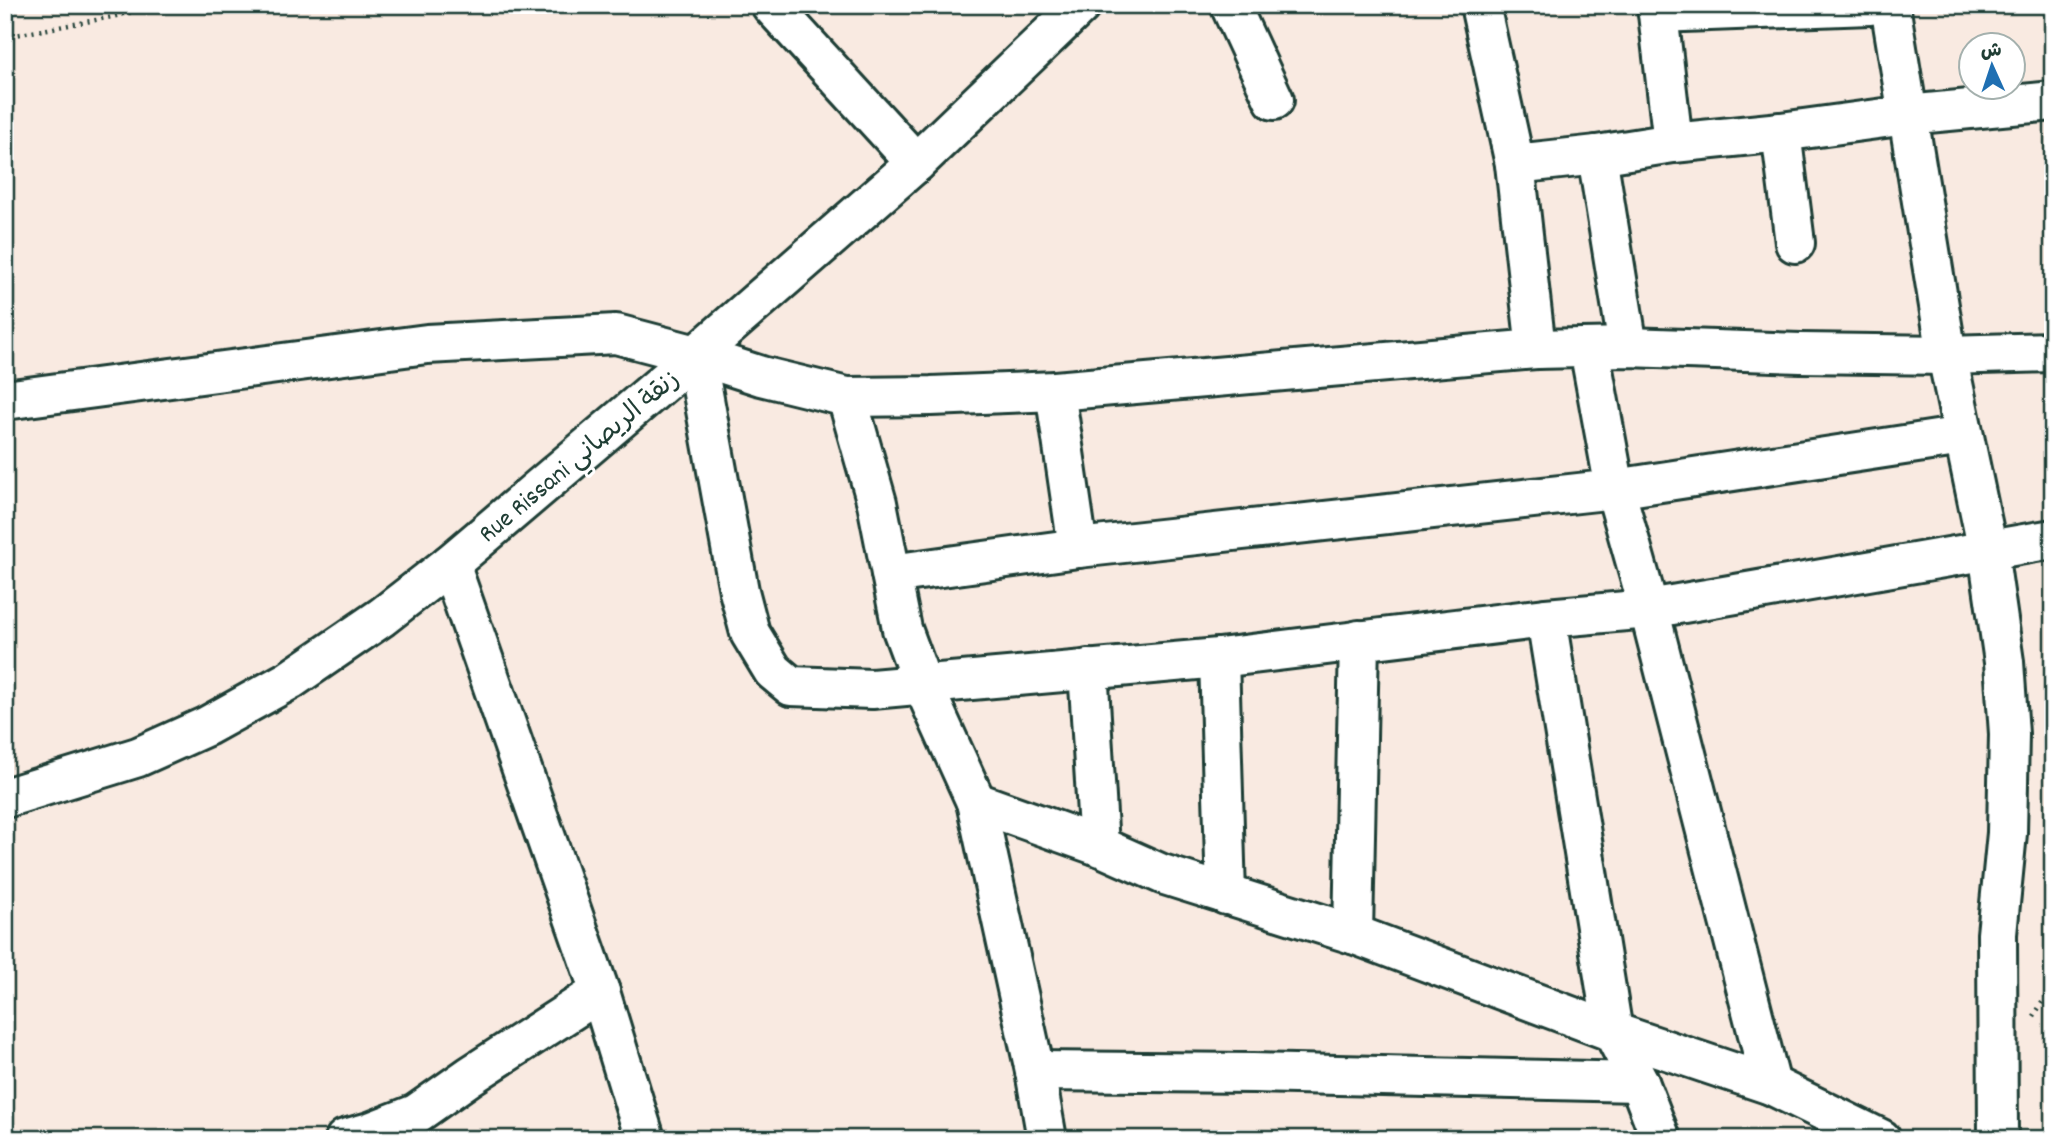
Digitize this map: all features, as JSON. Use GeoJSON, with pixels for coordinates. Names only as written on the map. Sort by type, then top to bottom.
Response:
{"type":"FeatureCollection","features":[{"type":"Feature","properties":{"kind":"street"},"geometry":{"type":"LineString","coordinates":[[771,5],[916,163]]}},
{"type":"Feature","properties":{"kind":"street","name":"Rue Rissani زنقة الريصاني"},"geometry":{"type":"LineString","coordinates":[[5,798],[138,757],[207,726],[290,680],[382,617],[450,564],[696,355],[916,163],[1081,5]]}},
{"type":"Feature","properties":{"kind":"street"},"geometry":{"type":"LineString","coordinates":[[1230,5],[1274,100]]}},
{"type":"Feature","properties":{"kind":"street"},"geometry":{"type":"LineString","coordinates":[[1480,5],[1515,164],[1536,349]]}},
{"type":"Feature","properties":{"kind":"street"},"geometry":{"type":"LineString","coordinates":[[1673,143],[1658,9],[1870,5]]}},
{"type":"Feature","properties":{"kind":"street"},"geometry":{"type":"LineString","coordinates":[[1890,5],[1947,355],[1988,551],[2004,662],[2009,734],[2007,834],[1997,934],[1997,1139]]}},
{"type":"Feature","properties":{"kind":"street"},"geometry":{"type":"LineString","coordinates":[[1515,164],[1907,115],[2053,101]]}},
{"type":"Feature","properties":{"kind":"street"},"geometry":{"type":"LineString","coordinates":[[1781,132],[1795,243]]}},
{"type":"Feature","properties":{"kind":"street"},"geometry":{"type":"LineString","coordinates":[[1597,155],[1628,347]]}},
{"type":"Feature","properties":{"kind":"street"},"geometry":{"type":"LineString","coordinates":[[5,400],[428,344],[615,334],[696,355],[761,376],[847,397],[1055,391],[1536,349],[1628,347],[1947,355],[2053,352]]}},
{"type":"Feature","properties":{"kind":"street"},"geometry":{"type":"LineString","coordinates":[[1589,348],[1615,488],[1649,609],[1771,1085]]}},
{"type":"Feature","properties":{"kind":"street"},"geometry":{"type":"LineString","coordinates":[[696,355],[739,592],[750,632],[773,671],[791,686],[872,689],[1219,658],[1546,618],[1649,609],[2053,539]]}},
{"type":"Feature","properties":{"kind":"street"},"geometry":{"type":"LineString","coordinates":[[1055,391],[1078,548]]}},
{"type":"Feature","properties":{"kind":"street"},"geometry":{"type":"LineString","coordinates":[[847,397],[877,503],[902,629],[922,683],[976,802],[1035,1071],[1047,1139]]}},
{"type":"Feature","properties":{"kind":"street"},"geometry":{"type":"LineString","coordinates":[[891,574],[1078,548],[1615,488],[1963,436]]}},
{"type":"Feature","properties":{"kind":"street"},"geometry":{"type":"LineString","coordinates":[[450,564],[600,992],[645,1139]]}},
{"type":"Feature","properties":{"kind":"street"},"geometry":{"type":"LineString","coordinates":[[1546,618],[1613,1032],[1639,1082],[1661,1139]]}},
{"type":"Feature","properties":{"kind":"street"},"geometry":{"type":"LineString","coordinates":[[1353,934],[1359,640]]}},
{"type":"Feature","properties":{"kind":"street"},"geometry":{"type":"LineString","coordinates":[[1219,658],[1226,895]]}},
{"type":"Feature","properties":{"kind":"street"},"geometry":{"type":"LineString","coordinates":[[1088,669],[1098,846]]}},
{"type":"Feature","properties":{"kind":"street"},"geometry":{"type":"LineString","coordinates":[[976,802],[1098,846],[1162,874],[1353,934],[1613,1032],[1771,1085],[1881,1139]]}},
{"type":"Feature","properties":{"kind":"street"},"geometry":{"type":"LineString","coordinates":[[362,1137],[416,1114],[600,992]]}},
{"type":"Feature","properties":{"kind":"street"},"geometry":{"type":"LineString","coordinates":[[1035,1071],[1639,1082]]}},
{"type":"Feature","properties":{"kind":"path"},"geometry":{"type":"LineString","coordinates":[[5,37],[112,17],[159,5]]}}]}
